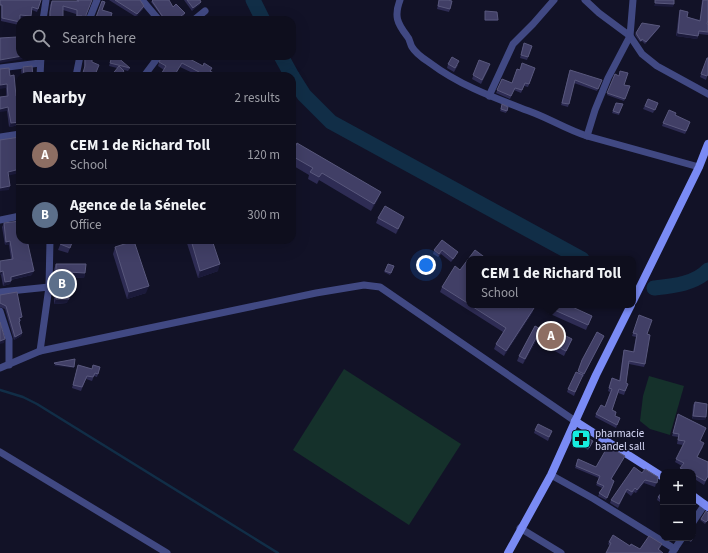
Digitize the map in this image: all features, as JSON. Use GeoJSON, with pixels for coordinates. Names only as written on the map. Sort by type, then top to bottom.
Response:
{"type":"FeatureCollection","features":[{"type":"Feature","properties":{"kind":"street"},"geometry":{"type":"LineString","coordinates":[[43,16],[46,0]]}},
{"type":"Feature","properties":{"kind":"street"},"geometry":{"type":"LineString","coordinates":[[90,16],[96,0]]}},
{"type":"Feature","properties":{"kind":"street"},"geometry":{"type":"LineString","coordinates":[[142,0],[156,16]]}},
{"type":"Feature","properties":{"kind":"street"},"geometry":{"type":"LineString","coordinates":[[400,0],[397,9],[397,19],[401,30],[408,37],[411,47],[449,77],[490,96],[542,116],[568,130],[700,167]]}},
{"type":"Feature","properties":{"kind":"street"},"geometry":{"type":"LineString","coordinates":[[490,96],[513,44],[554,0]]}},
{"type":"Feature","properties":{"kind":"street"},"geometry":{"type":"LineString","coordinates":[[585,0],[599,13],[630,36],[642,54],[657,66],[708,94]]}},
{"type":"Feature","properties":{"kind":"street"},"geometry":{"type":"LineString","coordinates":[[587,136],[595,110],[608,78],[630,36],[634,0]]}},
{"type":"Feature","properties":{"kind":"street"},"geometry":{"type":"LineString","coordinates":[[200,16],[205,12]]}},
{"type":"Feature","properties":{"kind":"street"},"geometry":{"type":"LineString","coordinates":[[0,68],[40,60],[40,72]]}},
{"type":"Feature","properties":{"kind":"street"},"geometry":{"type":"LineString","coordinates":[[77,72],[79,60]]}},
{"type":"Feature","properties":{"kind":"street"},"geometry":{"type":"LineString","coordinates":[[147,72],[156,60]]}},
{"type":"Feature","properties":{"kind":"street"},"geometry":{"type":"LineString","coordinates":[[0,137],[16,135]]}},
{"type":"Feature","properties":{"kind":"street"},"geometry":{"type":"LineString","coordinates":[[636,295],[700,167],[708,144]]}},
{"type":"Feature","properties":{"kind":"street"},"geometry":{"type":"LineString","coordinates":[[0,220],[16,217]]}},
{"type":"Feature","properties":{"kind":"street"},"geometry":{"type":"LineString","coordinates":[[40,351],[49,287],[50,244]]}},
{"type":"Feature","properties":{"kind":"street"},"geometry":{"type":"LineString","coordinates":[[51,251],[54,244]]}},
{"type":"Feature","properties":{"kind":"street"},"geometry":{"type":"LineString","coordinates":[[0,368],[40,351],[316,293],[364,285],[380,286],[575,421],[660,475]]}},
{"type":"Feature","properties":{"kind":"street"},"geometry":{"type":"LineString","coordinates":[[0,292],[49,287]]}},
{"type":"Feature","properties":{"kind":"street"},"geometry":{"type":"LineString","coordinates":[[508,553],[520,528],[551,474],[596,375],[630,308]]}},
{"type":"Feature","properties":{"kind":"street"},"geometry":{"type":"LineString","coordinates":[[0,311],[9,339],[8,365]]}},
{"type":"Feature","properties":{"kind":"street"},"geometry":{"type":"LineString","coordinates":[[0,452],[167,553]]}},
{"type":"Feature","properties":{"kind":"street"},"geometry":{"type":"LineString","coordinates":[[551,474],[594,498],[674,551],[680,541]]}},
{"type":"Feature","properties":{"kind":"street"},"geometry":{"type":"LineString","coordinates":[[696,498],[706,506],[696,518]]}},
{"type":"Feature","properties":{"kind":"street"},"geometry":{"type":"LineString","coordinates":[[520,528],[561,553]]}},
{"type":"Feature","properties":{"kind":"green space"},"geometry":{"type":"Polygon","coordinates":[[[344,369],[461,444],[409,525],[293,450],[344,369]]]}},
{"type":"Feature","properties":{"kind":"green space"},"geometry":{"type":"Polygon","coordinates":[[[649,376],[684,386],[670,435],[650,429],[640,421],[643,396],[649,376]]]}},
{"type":"Feature","properties":{"kind":"building"},"geometry":{"type":"Polygon","coordinates":[[[0,0],[41,0],[38,9],[32,7],[31,16],[16,16],[16,21],[2,18],[2,5],[0,5],[0,0]]]}},
{"type":"Feature","properties":{"kind":"building"},"geometry":{"type":"Polygon","coordinates":[[[77,0],[92,0],[86,16],[77,16],[77,10],[63,6],[63,16],[50,16],[52,1],[79,1],[77,0]]]}},
{"type":"Feature","properties":{"kind":"building"},"geometry":{"type":"Polygon","coordinates":[[[115,0],[140,0],[144,6],[137,14],[115,0]]]}},
{"type":"Feature","properties":{"kind":"building"},"geometry":{"type":"Polygon","coordinates":[[[169,0],[173,7],[176,4],[185,13],[181,16],[162,16],[152,1],[169,0]]]}},
{"type":"Feature","properties":{"kind":"building"},"geometry":{"type":"Polygon","coordinates":[[[187,0],[200,0],[201,2],[193,8],[187,0]]]}},
{"type":"Feature","properties":{"kind":"building"},"geometry":{"type":"Polygon","coordinates":[[[439,0],[452,1],[450,9],[438,6],[439,0]]]}},
{"type":"Feature","properties":{"kind":"building"},"geometry":{"type":"Polygon","coordinates":[[[655,0],[674,0],[674,4],[655,3],[655,0]]]}},
{"type":"Feature","properties":{"kind":"building"},"geometry":{"type":"Polygon","coordinates":[[[703,0],[708,0],[708,32],[699,31],[698,36],[678,33],[680,10],[688,12],[687,17],[700,21],[703,0]]]}},
{"type":"Feature","properties":{"kind":"building"},"geometry":{"type":"Polygon","coordinates":[[[102,1],[105,2],[102,10],[112,13],[111,16],[96,16],[102,1]]]}},
{"type":"Feature","properties":{"kind":"building"},"geometry":{"type":"Polygon","coordinates":[[[485,11],[497,12],[498,20],[485,20],[485,11]]]}},
{"type":"Feature","properties":{"kind":"building"},"geometry":{"type":"Polygon","coordinates":[[[642,23],[660,26],[646,42],[642,39],[641,41],[636,33],[642,23]]]}},
{"type":"Feature","properties":{"kind":"building"},"geometry":{"type":"Polygon","coordinates":[[[16,37],[16,57],[0,60],[0,38],[16,37]]]}},
{"type":"Feature","properties":{"kind":"building"},"geometry":{"type":"Polygon","coordinates":[[[524,43],[532,46],[528,57],[521,55],[524,43]]]}},
{"type":"Feature","properties":{"kind":"building"},"geometry":{"type":"Polygon","coordinates":[[[452,57],[459,61],[455,68],[448,64],[452,57]]]}},
{"type":"Feature","properties":{"kind":"building"},"geometry":{"type":"Polygon","coordinates":[[[707,58],[708,74],[707,76],[701,74],[707,58]]]}},
{"type":"Feature","properties":{"kind":"building"},"geometry":{"type":"Polygon","coordinates":[[[85,60],[92,60],[92,62],[99,65],[96,72],[83,72],[85,60]]]}},
{"type":"Feature","properties":{"kind":"building"},"geometry":{"type":"Polygon","coordinates":[[[111,60],[121,60],[130,68],[110,63],[111,60]]]}},
{"type":"Feature","properties":{"kind":"building"},"geometry":{"type":"Polygon","coordinates":[[[160,60],[192,60],[203,66],[204,63],[212,68],[210,71],[212,72],[199,72],[182,63],[176,72],[162,72],[166,66],[159,62],[160,60]]]}},
{"type":"Feature","properties":{"kind":"building"},"geometry":{"type":"Polygon","coordinates":[[[479,60],[490,64],[482,80],[473,75],[479,60]]]}},
{"type":"Feature","properties":{"kind":"building"},"geometry":{"type":"Polygon","coordinates":[[[522,63],[535,68],[529,84],[525,83],[522,90],[515,88],[511,96],[497,90],[502,79],[512,83],[517,69],[520,70],[522,63]]]}},
{"type":"Feature","properties":{"kind":"building"},"geometry":{"type":"Polygon","coordinates":[[[32,66],[33,72],[24,72],[23,67],[32,66]]]}},
{"type":"Feature","properties":{"kind":"building"},"geometry":{"type":"Polygon","coordinates":[[[119,66],[124,71],[123,72],[114,72],[119,66]]]}},
{"type":"Feature","properties":{"kind":"building"},"geometry":{"type":"Polygon","coordinates":[[[9,68],[10,76],[14,75],[16,122],[11,123],[8,107],[0,109],[0,97],[8,96],[7,84],[0,85],[0,69],[9,68]]]}},
{"type":"Feature","properties":{"kind":"building"},"geometry":{"type":"Polygon","coordinates":[[[570,70],[602,80],[598,89],[575,80],[569,104],[562,103],[570,70]]]}},
{"type":"Feature","properties":{"kind":"building"},"geometry":{"type":"Polygon","coordinates":[[[620,71],[628,73],[624,85],[630,86],[625,99],[607,93],[615,74],[619,76],[620,71]]]}},
{"type":"Feature","properties":{"kind":"building"},"geometry":{"type":"Polygon","coordinates":[[[648,99],[658,103],[655,110],[645,106],[648,99]]]}},
{"type":"Feature","properties":{"kind":"building"},"geometry":{"type":"Polygon","coordinates":[[[616,103],[623,104],[619,113],[613,111],[616,103]]]}},
{"type":"Feature","properties":{"kind":"building"},"geometry":{"type":"Polygon","coordinates":[[[502,104],[508,107],[507,111],[501,109],[502,104]]]}},
{"type":"Feature","properties":{"kind":"building"},"geometry":{"type":"Polygon","coordinates":[[[669,110],[676,113],[675,115],[690,122],[686,131],[663,123],[669,110]]]}},
{"type":"Feature","properties":{"kind":"building"},"geometry":{"type":"Polygon","coordinates":[[[16,138],[16,170],[8,172],[10,186],[0,188],[0,140],[16,138]]]}},
{"type":"Feature","properties":{"kind":"building"},"geometry":{"type":"Polygon","coordinates":[[[297,143],[381,192],[374,204],[322,173],[319,177],[310,172],[313,168],[296,158],[297,143]]]}},
{"type":"Feature","properties":{"kind":"building"},"geometry":{"type":"Polygon","coordinates":[[[385,206],[404,217],[398,229],[378,218],[385,206]]]}},
{"type":"Feature","properties":{"kind":"building"},"geometry":{"type":"Polygon","coordinates":[[[16,222],[16,244],[28,244],[34,271],[11,277],[11,281],[5,282],[3,271],[0,272],[0,261],[13,259],[10,241],[6,242],[4,223],[16,222]]]}},
{"type":"Feature","properties":{"kind":"building"},"geometry":{"type":"Polygon","coordinates":[[[442,240],[458,252],[453,259],[442,250],[439,254],[434,250],[442,240]]]}},
{"type":"Feature","properties":{"kind":"building"},"geometry":{"type":"Polygon","coordinates":[[[60,244],[72,244],[70,248],[60,244]]]}},
{"type":"Feature","properties":{"kind":"building"},"geometry":{"type":"Polygon","coordinates":[[[124,244],[135,244],[149,286],[129,292],[115,247],[124,244]]]}},
{"type":"Feature","properties":{"kind":"building"},"geometry":{"type":"Polygon","coordinates":[[[192,244],[213,244],[220,264],[200,271],[192,244]]]}},
{"type":"Feature","properties":{"kind":"building"},"geometry":{"type":"Polygon","coordinates":[[[475,250],[483,256],[470,256],[475,250]]]}},
{"type":"Feature","properties":{"kind":"building"},"geometry":{"type":"Polygon","coordinates":[[[466,262],[466,302],[442,287],[455,266],[460,270],[466,262]]]}},
{"type":"Feature","properties":{"kind":"building"},"geometry":{"type":"Polygon","coordinates":[[[56,264],[86,264],[85,273],[68,272],[69,299],[56,299],[56,264]]]}},
{"type":"Feature","properties":{"kind":"building"},"geometry":{"type":"Polygon","coordinates":[[[388,264],[394,266],[391,273],[385,271],[388,264]]]}},
{"type":"Feature","properties":{"kind":"building"},"geometry":{"type":"Polygon","coordinates":[[[17,292],[22,317],[19,318],[19,322],[22,333],[15,337],[6,306],[0,303],[0,295],[17,292]]]}},
{"type":"Feature","properties":{"kind":"building"},"geometry":{"type":"Polygon","coordinates":[[[475,308],[534,308],[506,351],[496,344],[506,328],[475,308]]]}},
{"type":"Feature","properties":{"kind":"building"},"geometry":{"type":"Polygon","coordinates":[[[550,308],[575,308],[592,316],[588,325],[550,308]]]}},
{"type":"Feature","properties":{"kind":"building"},"geometry":{"type":"Polygon","coordinates":[[[639,315],[652,320],[647,334],[650,335],[645,364],[629,361],[626,383],[628,384],[625,391],[619,389],[612,410],[616,412],[615,416],[620,418],[617,425],[596,414],[601,405],[605,407],[612,389],[609,388],[612,378],[620,381],[624,350],[634,352],[637,334],[633,333],[639,315]]]}},
{"type":"Feature","properties":{"kind":"building"},"geometry":{"type":"Polygon","coordinates":[[[0,322],[5,339],[0,341],[0,322]]]}},
{"type":"Feature","properties":{"kind":"building"},"geometry":{"type":"Polygon","coordinates":[[[535,326],[544,331],[546,326],[572,339],[566,351],[537,336],[525,359],[519,356],[535,326]]]}},
{"type":"Feature","properties":{"kind":"building"},"geometry":{"type":"Polygon","coordinates":[[[597,332],[604,336],[584,374],[578,371],[582,360],[597,332]]]}},
{"type":"Feature","properties":{"kind":"building"},"geometry":{"type":"Polygon","coordinates":[[[75,359],[74,367],[54,363],[75,359]]]}},
{"type":"Feature","properties":{"kind":"building"},"geometry":{"type":"Polygon","coordinates":[[[78,365],[92,369],[93,365],[100,367],[98,374],[95,373],[93,377],[87,376],[82,387],[73,385],[78,365]]]}},
{"type":"Feature","properties":{"kind":"building"},"geometry":{"type":"Polygon","coordinates":[[[576,372],[583,375],[575,392],[568,389],[576,372]]]}},
{"type":"Feature","properties":{"kind":"building"},"geometry":{"type":"Polygon","coordinates":[[[695,402],[707,404],[706,417],[693,416],[695,402]]]}},
{"type":"Feature","properties":{"kind":"building"},"geometry":{"type":"Polygon","coordinates":[[[678,414],[706,428],[700,441],[704,443],[697,457],[708,462],[708,476],[705,481],[696,476],[696,469],[680,468],[684,463],[676,459],[685,441],[678,440],[679,434],[673,433],[678,414]]]}},
{"type":"Feature","properties":{"kind":"building"},"geometry":{"type":"Polygon","coordinates":[[[538,424],[552,431],[549,437],[535,430],[538,424]]]}},
{"type":"Feature","properties":{"kind":"building"},"geometry":{"type":"Polygon","coordinates":[[[586,437],[593,441],[589,448],[582,444],[586,437]]]}},
{"type":"Feature","properties":{"kind":"building"},"geometry":{"type":"Polygon","coordinates":[[[608,446],[625,456],[611,479],[614,481],[607,498],[599,493],[604,486],[597,483],[600,476],[576,466],[578,459],[596,467],[608,446]]]}},
{"type":"Feature","properties":{"kind":"building"},"geometry":{"type":"Polygon","coordinates":[[[634,467],[642,473],[645,469],[658,477],[657,483],[645,480],[637,490],[635,488],[632,492],[627,489],[619,504],[611,500],[634,467]]]}},
{"type":"Feature","properties":{"kind":"building"},"geometry":{"type":"Polygon","coordinates":[[[706,511],[708,513],[708,520],[706,522],[701,519],[706,511]]]}},
{"type":"Feature","properties":{"kind":"building"},"geometry":{"type":"Polygon","coordinates":[[[613,535],[630,546],[631,544],[640,549],[649,536],[662,544],[658,549],[663,553],[606,553],[613,535]]]}},
{"type":"Feature","properties":{"kind":"waterway"},"geometry":{"type":"LineString","coordinates":[[253,0],[261,16]]}},
{"type":"Feature","properties":{"kind":"waterway"},"geometry":{"type":"LineString","coordinates":[[283,60],[290,72]]}},
{"type":"Feature","properties":{"kind":"waterway"},"geometry":{"type":"LineString","coordinates":[[296,82],[304,95],[331,122],[577,256]]}},
{"type":"Feature","properties":{"kind":"waterway"},"geometry":{"type":"LineString","coordinates":[[654,288],[683,284],[703,275],[708,270]]}},
{"type":"Feature","properties":{"kind":"waterway"},"geometry":{"type":"LineString","coordinates":[[0,390],[23,397],[37,404],[278,553]]}},
{"type":"Feature","properties":{"kind":"place","name":"Agence de la Sénelec"},"geometry":{"type":"Point","coordinates":[62,284]}},
{"type":"Feature","properties":{"kind":"place","name":"CEM 1 de Richard Toll"},"geometry":{"type":"Point","coordinates":[551,336]}},
{"type":"Feature","properties":{"kind":"place","name":"pharmacie bandel sall"},"geometry":{"type":"Point","coordinates":[581,439]}}]}
